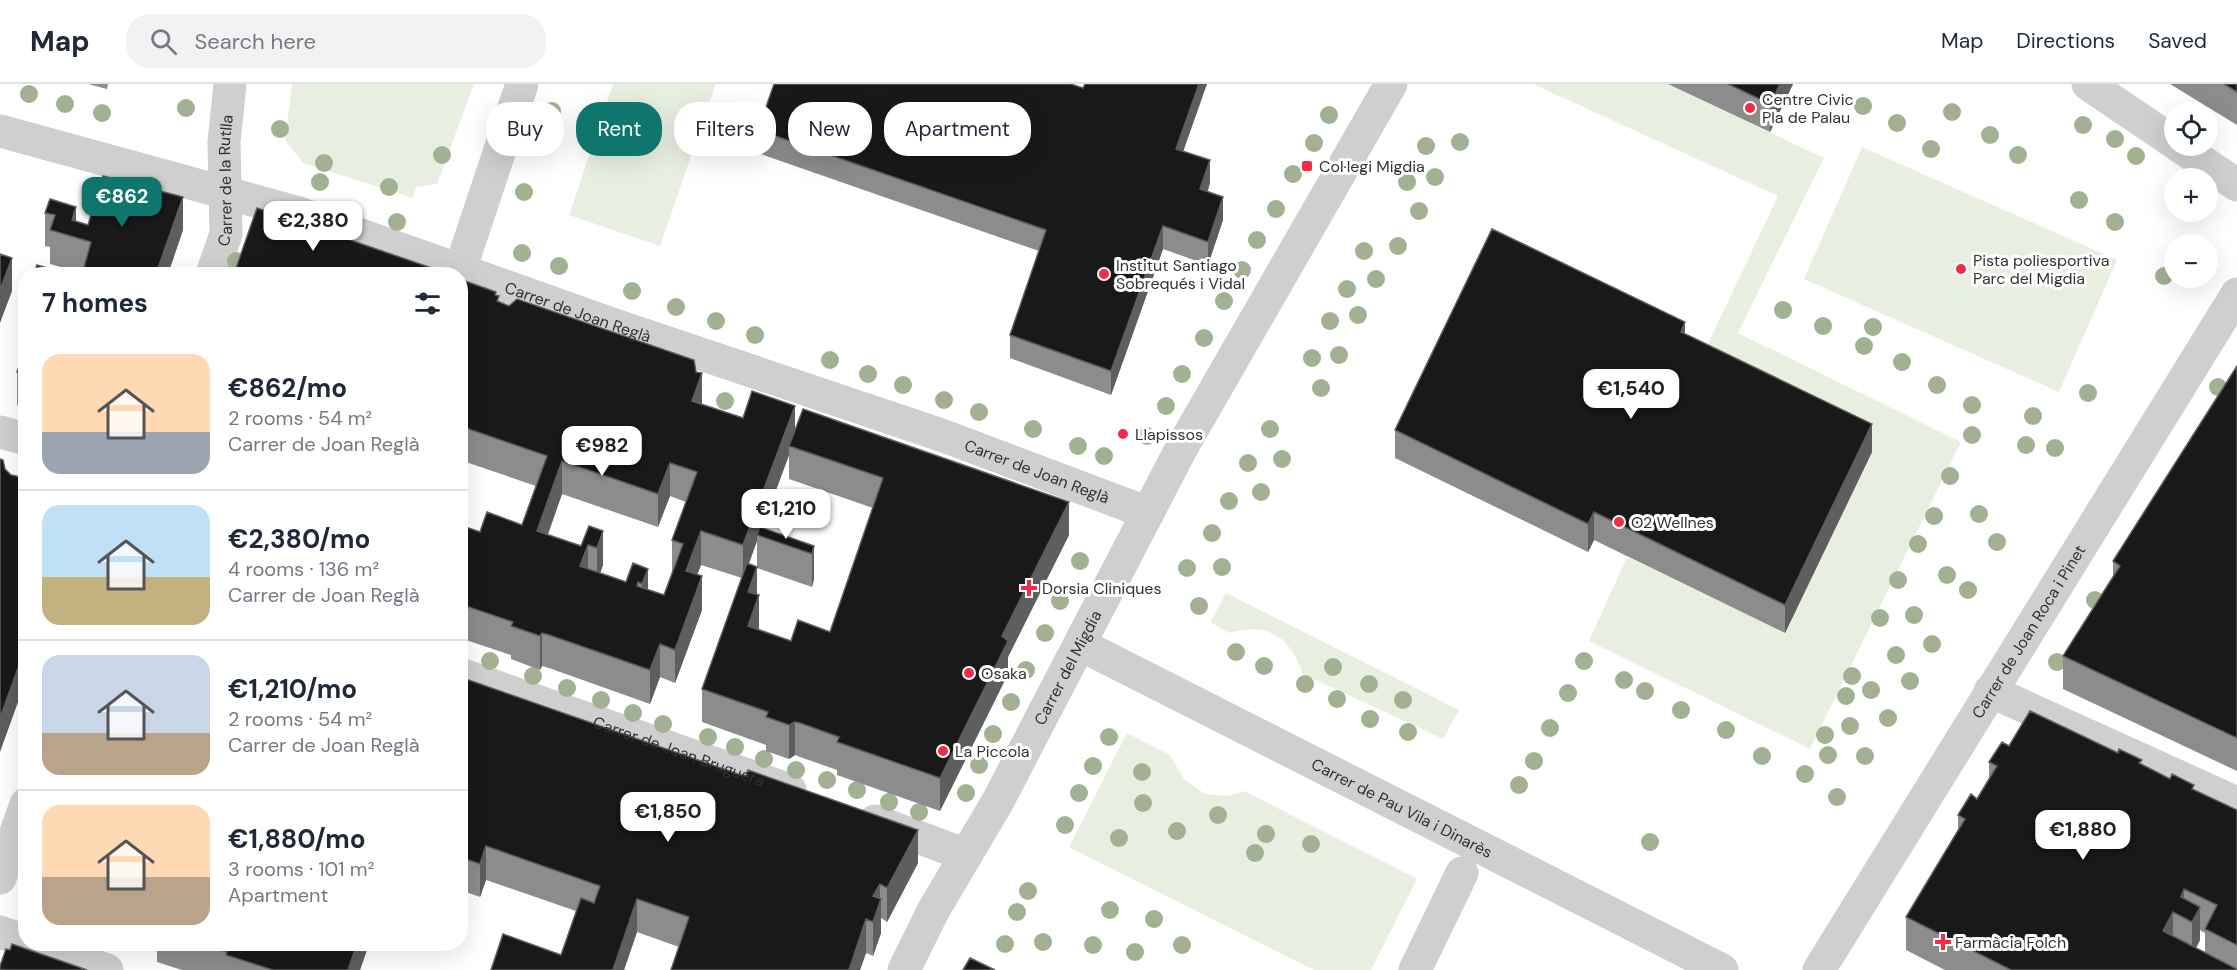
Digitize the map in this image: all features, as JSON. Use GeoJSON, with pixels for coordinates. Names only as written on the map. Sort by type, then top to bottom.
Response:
{"type":"FeatureCollection","features":[{"type":"Feature","properties":{"kind":"street","name":"Carrer de la Rutlla"},"geometry":{"type":"LineString","coordinates":[[214,267],[226,234],[224,142],[230,84]]}},
{"type":"Feature","properties":{"kind":"street"},"geometry":{"type":"LineString","coordinates":[[461,267],[522,84]]}},
{"type":"Feature","properties":{"kind":"street","name":"Carrer del Migdia"},"geometry":{"type":"LineString","coordinates":[[904,970],[933,911],[998,801],[1194,425],[1391,84]]}},
{"type":"Feature","properties":{"kind":"street"},"geometry":{"type":"LineString","coordinates":[[2088,84],[2164,135]]}},
{"type":"Feature","properties":{"kind":"street","name":"Carrer de Joan Reglà"},"geometry":{"type":"LineString","coordinates":[[0,131],[299,213],[452,267]]}},
{"type":"Feature","properties":{"kind":"street"},"geometry":{"type":"LineString","coordinates":[[2195,156],[2237,185]]}},
{"type":"Feature","properties":{"kind":"street","name":"Carrer de Joan Reglà"},"geometry":{"type":"LineString","coordinates":[[468,273],[944,436],[1148,513]]}},
{"type":"Feature","properties":{"kind":"street","name":"Carrer de Joan Roca i Pinet"},"geometry":{"type":"LineString","coordinates":[[1819,970],[2237,294]]}},
{"type":"Feature","properties":{"kind":"street"},"geometry":{"type":"LineString","coordinates":[[0,432],[18,438]]}},
{"type":"Feature","properties":{"kind":"street","name":"Carrer de Pau Vila i Dinarès"},"geometry":{"type":"LineString","coordinates":[[1081,645],[1722,970]]}},
{"type":"Feature","properties":{"kind":"street","name":"Carrer de Joan Bruguera"},"geometry":{"type":"LineString","coordinates":[[468,677],[816,800]]}},
{"type":"Feature","properties":{"kind":"street"},"geometry":{"type":"LineString","coordinates":[[1990,692],[2237,803]]}},
{"type":"Feature","properties":{"kind":"street"},"geometry":{"type":"LineString","coordinates":[[850,812],[966,855]]}},
{"type":"Feature","properties":{"kind":"street"},"geometry":{"type":"LineString","coordinates":[[0,878],[18,827]]}},
{"type":"Feature","properties":{"kind":"street"},"geometry":{"type":"LineString","coordinates":[[1415,970],[1462,873]]}},
{"type":"Feature","properties":{"kind":"street"},"geometry":{"type":"LineString","coordinates":[[0,932],[18,938]]}},
{"type":"Feature","properties":{"kind":"street"},"geometry":{"type":"LineString","coordinates":[[53,951],[107,970]]}},
{"type":"Feature","properties":{"kind":"green space"},"geometry":{"type":"Polygon","coordinates":[[[292,84],[474,84],[437,184],[416,187],[413,198],[303,163],[285,140],[292,84]]]}},
{"type":"Feature","properties":{"kind":"green space"},"geometry":{"type":"Polygon","coordinates":[[[613,84],[716,84],[710,102],[674,102],[674,156],[691,156],[660,246],[569,215],[589,156],[662,156],[662,102],[607,102],[613,84]]]}},
{"type":"Feature","properties":{"kind":"green space"},"geometry":{"type":"Polygon","coordinates":[[[1533,84],[1668,84],[1824,158],[1738,333],[1961,442],[1810,749],[1589,641],[1627,557],[1785,632],[1697,367],[1778,196],[1533,84]]]}},
{"type":"Feature","properties":{"kind":"green space","name":"Pista poliesportiva Parc del Migdia"},"geometry":{"type":"Polygon","coordinates":[[[1862,147],[2117,260],[2059,392],[1804,279],[1862,147]]]}},
{"type":"Feature","properties":{"kind":"green space"},"geometry":{"type":"Polygon","coordinates":[[[1226,593],[1459,710],[1443,739],[1303,674],[1291,650],[1276,635],[1255,629],[1229,633],[1210,622],[1226,593]]]}},
{"type":"Feature","properties":{"kind":"green space"},"geometry":{"type":"Polygon","coordinates":[[[1127,733],[1170,755],[1184,779],[1205,794],[1228,796],[1244,791],[1417,879],[1371,970],[1314,970],[1069,847],[1127,733]]]}},
{"type":"Feature","properties":{"kind":"building"},"geometry":{"type":"Polygon","coordinates":[[[774,84],[1071,84],[1083,88],[1085,84],[1199,84],[1176,149],[1210,160],[1200,189],[1223,197],[1208,242],[1163,226],[1111,371],[1010,335],[1046,230],[833,156],[872,156],[872,102],[788,102],[788,140],[776,136],[776,102],[768,102],[774,84]]]}},
{"type":"Feature","properties":{"kind":"building"},"geometry":{"type":"Polygon","coordinates":[[[1728,84],[1780,84],[1770,104],[1728,84]]]}},
{"type":"Feature","properties":{"kind":"building"},"geometry":{"type":"Polygon","coordinates":[[[2224,84],[2237,84],[2237,92],[2224,84]]]}},
{"type":"Feature","properties":{"kind":"building"},"geometry":{"type":"Polygon","coordinates":[[[103,176],[183,197],[158,267],[84,267],[91,242],[50,230],[55,215],[45,213],[50,199],[76,207],[72,220],[88,225],[103,176]]]}},
{"type":"Feature","properties":{"kind":"building"},"geometry":{"type":"Polygon","coordinates":[[[257,208],[429,267],[236,267],[257,208]]]}},
{"type":"Feature","properties":{"kind":"building"},"geometry":{"type":"Polygon","coordinates":[[[1492,229],[1685,322],[1681,332],[1872,424],[1785,605],[1594,512],[1588,524],[1395,430],[1492,229]]]}},
{"type":"Feature","properties":{"kind":"building"},"geometry":{"type":"Polygon","coordinates":[[[0,254],[12,258],[0,290],[0,254]]]}},
{"type":"Feature","properties":{"kind":"building"},"geometry":{"type":"Polygon","coordinates":[[[468,282],[496,292],[495,295],[499,296],[497,301],[509,306],[517,299],[694,360],[696,372],[702,373],[692,401],[743,418],[752,391],[795,406],[743,545],[701,531],[686,571],[702,576],[675,650],[660,644],[650,670],[549,635],[542,633],[540,636],[511,626],[513,622],[468,607],[468,528],[480,532],[487,512],[522,525],[547,456],[468,429],[468,282]],[[562,461],[537,531],[581,546],[589,526],[603,531],[597,548],[588,545],[580,566],[626,582],[633,563],[648,569],[642,584],[638,582],[637,586],[664,595],[683,544],[672,540],[697,472],[670,463],[658,494],[562,461]]]}},
{"type":"Feature","properties":{"kind":"building"},"geometry":{"type":"Polygon","coordinates":[[[2237,366],[2237,738],[2063,656],[2120,566],[2113,561],[2237,366]]]}},
{"type":"Feature","properties":{"kind":"building"},"geometry":{"type":"Polygon","coordinates":[[[803,409],[1069,502],[1002,636],[1008,641],[940,778],[837,742],[839,737],[800,723],[795,722],[789,725],[766,717],[768,712],[702,689],[747,563],[757,567],[748,592],[759,595],[748,626],[791,641],[798,620],[830,632],[883,478],[789,446],[803,409]]]}},
{"type":"Feature","properties":{"kind":"building"},"geometry":{"type":"Polygon","coordinates":[[[0,459],[3,460],[5,469],[11,475],[18,476],[18,668],[0,718],[0,459]]]}},
{"type":"Feature","properties":{"kind":"building"},"geometry":{"type":"Polygon","coordinates":[[[760,527],[814,546],[812,554],[757,535],[760,527]]]}},
{"type":"Feature","properties":{"kind":"building"},"geometry":{"type":"Polygon","coordinates":[[[468,680],[738,774],[746,776],[748,770],[918,830],[887,888],[880,884],[873,896],[881,899],[873,922],[866,919],[849,970],[671,970],[689,917],[637,899],[613,970],[491,970],[503,934],[561,955],[581,898],[594,903],[600,886],[486,846],[480,864],[468,860],[468,680]]]}},
{"type":"Feature","properties":{"kind":"building"},"geometry":{"type":"Polygon","coordinates":[[[2030,711],[2118,753],[2119,749],[2142,760],[2139,763],[2170,779],[2172,774],[2194,785],[2192,789],[2237,810],[2237,945],[2205,929],[2217,905],[2184,889],[2181,897],[2200,907],[2192,922],[2173,912],[2163,931],[2237,970],[2011,970],[1906,917],[1965,819],[1958,815],[1971,794],[1977,799],[1997,766],[1989,762],[2002,742],[2009,746],[2030,711]]]}},
{"type":"Feature","properties":{"kind":"building"},"geometry":{"type":"Polygon","coordinates":[[[12,944],[18,946],[18,951],[32,951],[87,970],[0,970],[6,949],[10,950],[12,944]]]}},
{"type":"Feature","properties":{"kind":"building"},"geometry":{"type":"Polygon","coordinates":[[[224,951],[355,951],[348,970],[273,970],[226,955],[227,952],[224,951]]]}},
{"type":"Feature","properties":{"kind":"building"},"geometry":{"type":"Polygon","coordinates":[[[970,958],[995,970],[963,970],[970,958]]]}},
{"type":"Feature","properties":{"kind":"place","name":"Centre Civic Pla de Palau"},"geometry":{"type":"Point","coordinates":[1750,108]}},
{"type":"Feature","properties":{"kind":"place","name":"Col·legi Migdia"},"geometry":{"type":"Point","coordinates":[1307,166]}},
{"type":"Feature","properties":{"kind":"place","name":"Pista poliesportiva Parc del Migdia"},"geometry":{"type":"Point","coordinates":[1961,269]}},
{"type":"Feature","properties":{"kind":"place","name":"Institut Santiago Sobrequés i Vidal"},"geometry":{"type":"Point","coordinates":[1104,274]}},
{"type":"Feature","properties":{"kind":"place","name":"Llapissos"},"geometry":{"type":"Point","coordinates":[1123,434]}},
{"type":"Feature","properties":{"kind":"place","name":"O2 Wellnes"},"geometry":{"type":"Point","coordinates":[1619,522]}},
{"type":"Feature","properties":{"kind":"place","name":"Dorsia Cliniques"},"geometry":{"type":"Point","coordinates":[1029,588]}},
{"type":"Feature","properties":{"kind":"place","name":"Osaka"},"geometry":{"type":"Point","coordinates":[969,673]}},
{"type":"Feature","properties":{"kind":"place","name":"La Piccola"},"geometry":{"type":"Point","coordinates":[943,751]}},
{"type":"Feature","properties":{"kind":"place","name":"Farmàcia Folch"},"geometry":{"type":"Point","coordinates":[1943,942]}}]}
